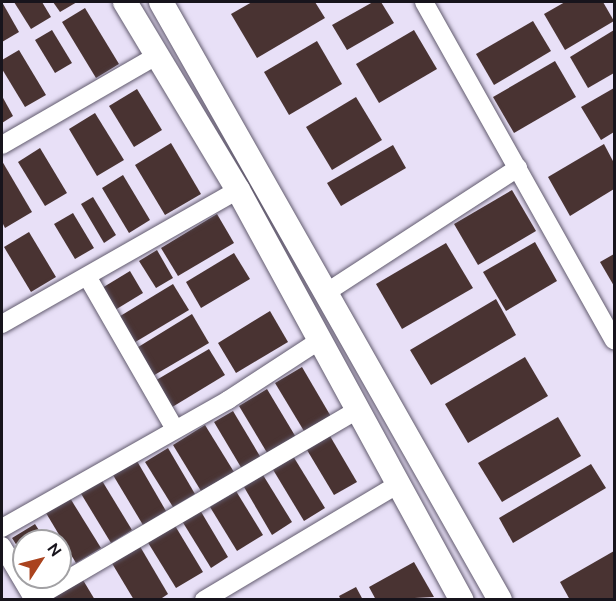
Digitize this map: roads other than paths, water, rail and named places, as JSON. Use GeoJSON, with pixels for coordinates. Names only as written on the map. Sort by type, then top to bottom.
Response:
{"type":"FeatureCollection","features":[{"type":"Feature","properties":{"kind":"street"},"geometry":{"type":"LineString","coordinates":[[125,2],[238,190],[317,342],[462,600]]}},
{"type":"Feature","properties":{"kind":"street"},"geometry":{"type":"LineString","coordinates":[[162,2],[500,600]]}},
{"type":"Feature","properties":{"kind":"street"},"geometry":{"type":"LineString","coordinates":[[424,2],[615,340]]}},
{"type":"Feature","properties":{"kind":"street"},"geometry":{"type":"LineString","coordinates":[[2,145],[156,56]]}},
{"type":"Feature","properties":{"kind":"street"},"geometry":{"type":"LineString","coordinates":[[327,292],[518,168]]}},
{"type":"Feature","properties":{"kind":"street"},"geometry":{"type":"LineString","coordinates":[[2,324],[88,278],[238,190]]}},
{"type":"Feature","properties":{"kind":"street"},"geometry":{"type":"LineString","coordinates":[[88,278],[175,429]]}},
{"type":"Feature","properties":{"kind":"street"},"geometry":{"type":"LineString","coordinates":[[2,528],[175,429],[317,342]]}},
{"type":"Feature","properties":{"kind":"street"},"geometry":{"type":"LineString","coordinates":[[2,546],[6,565],[34,599],[359,416],[391,404]]}},
{"type":"Feature","properties":{"kind":"street"},"geometry":{"type":"LineString","coordinates":[[204,600],[397,485]]}}]}
